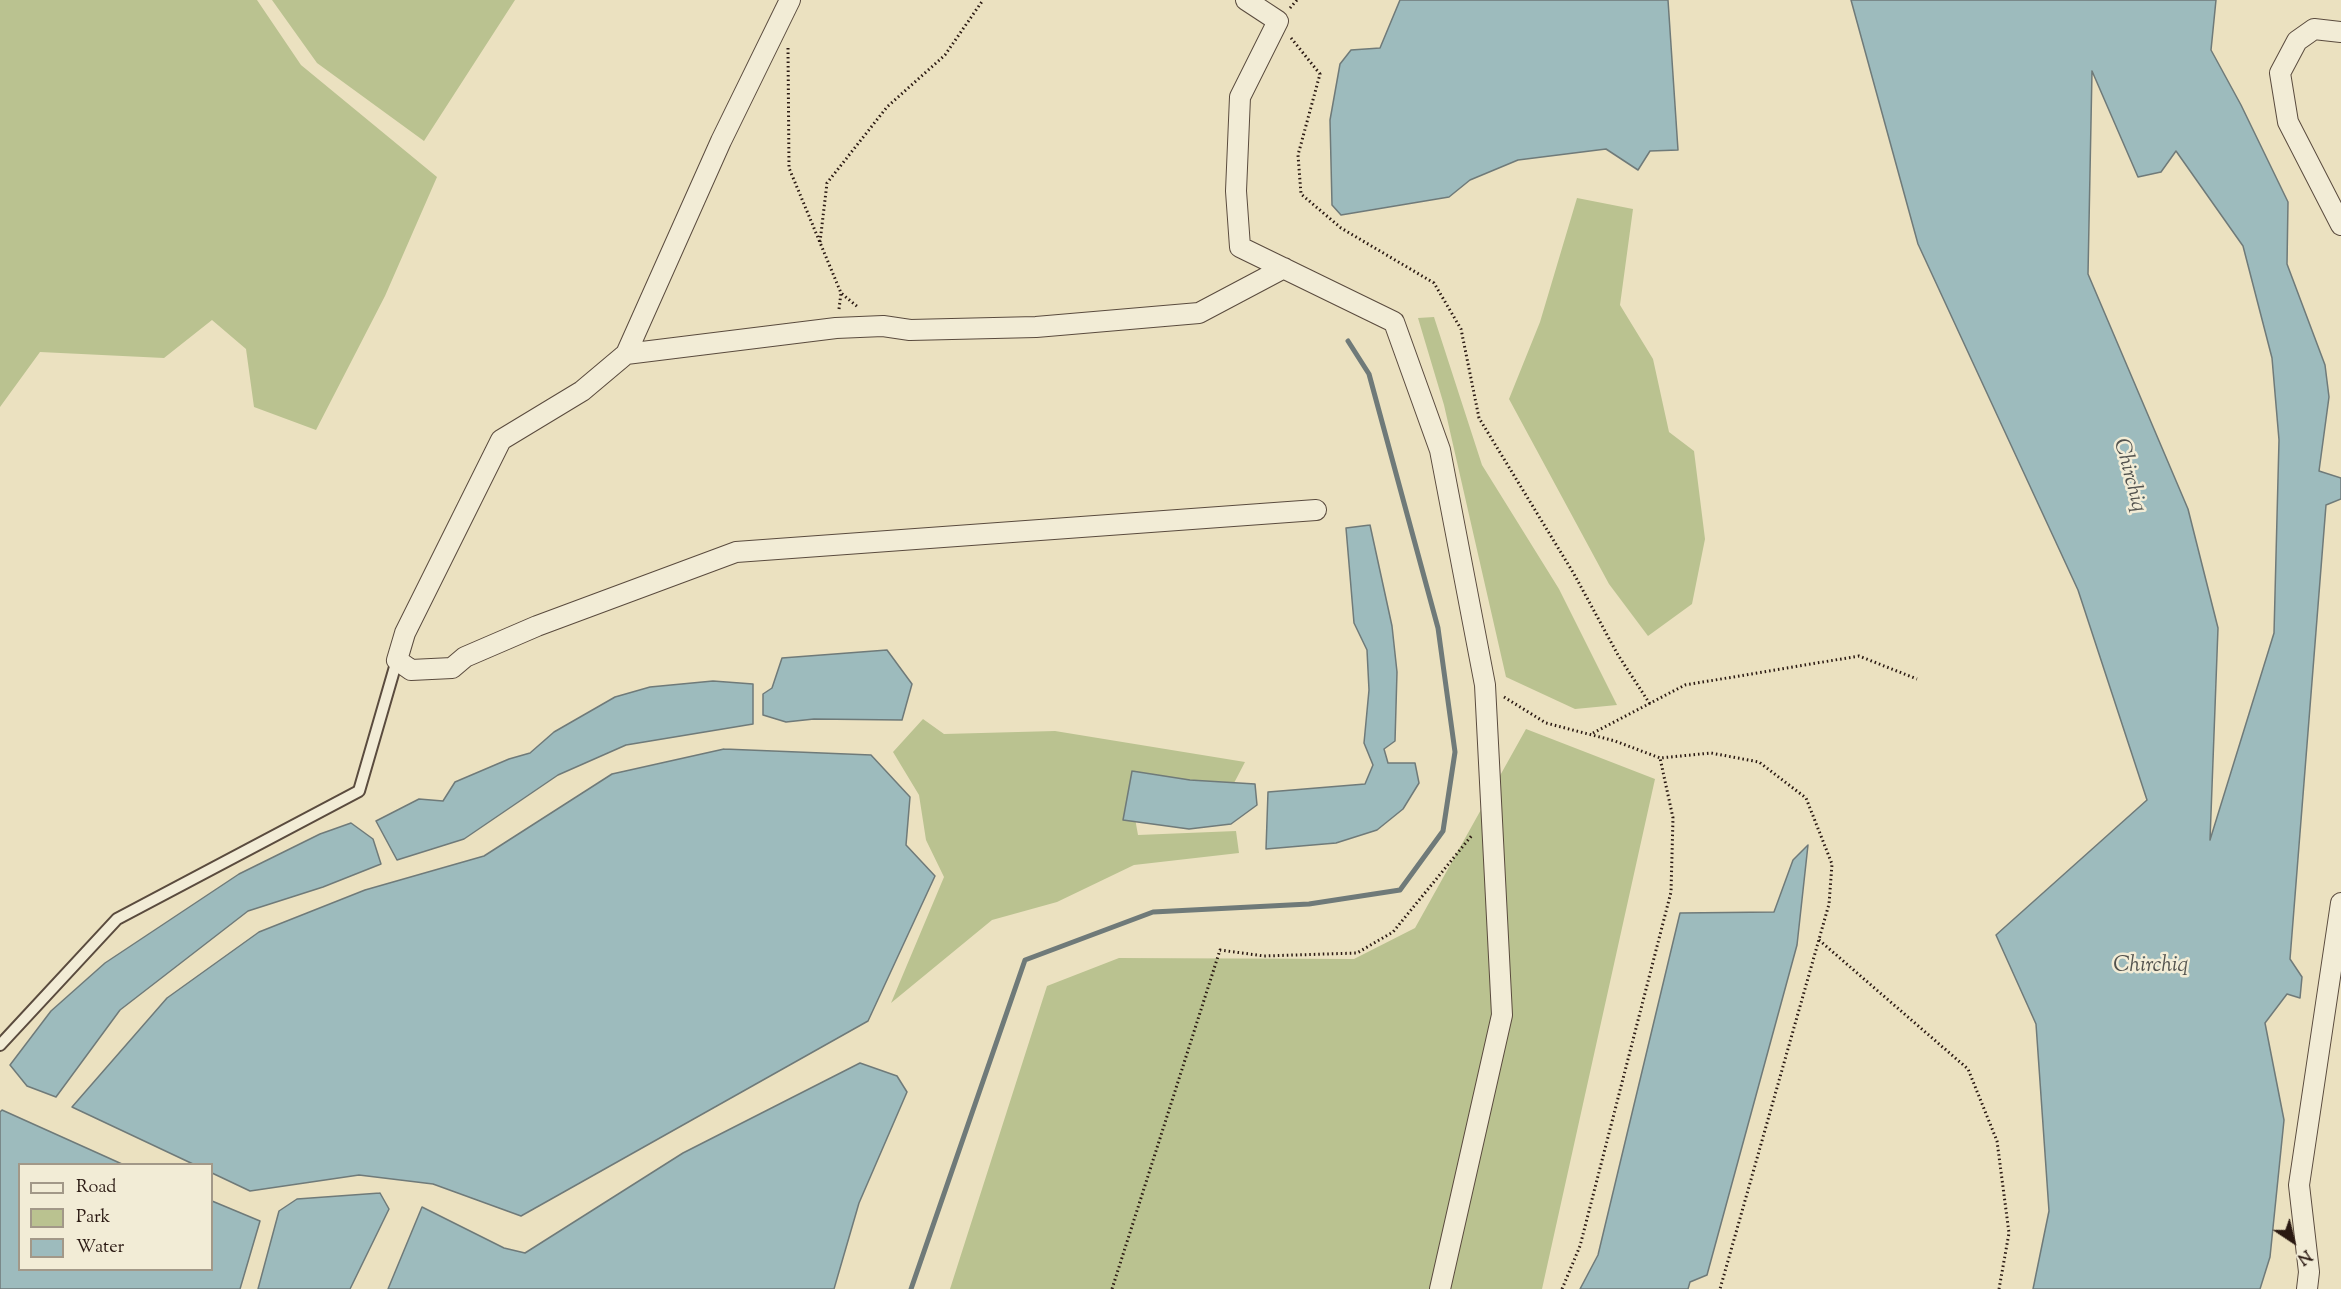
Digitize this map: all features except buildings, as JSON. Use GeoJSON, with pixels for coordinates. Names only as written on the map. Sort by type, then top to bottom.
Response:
{"type":"FeatureCollection","features":[{"type":"Feature","properties":{"kind":"street"},"geometry":{"type":"LineString","coordinates":[[790,0],[721,141],[626,354],[582,391],[501,440],[405,633],[398,660],[411,670],[452,668],[465,657],[537,626],[736,552],[1316,510]]}},
{"type":"Feature","properties":{"kind":"street"},"geometry":{"type":"LineString","coordinates":[[1246,0],[1278,21],[1240,97],[1236,191],[1240,247],[1394,322],[1440,450],[1485,685],[1502,1015],[1440,1289]]}},
{"type":"Feature","properties":{"kind":"street"},"geometry":{"type":"LineString","coordinates":[[2341,32],[2314,29],[2297,41],[2280,73],[2288,122],[2341,225]]}},
{"type":"Feature","properties":{"kind":"street"},"geometry":{"type":"LineString","coordinates":[[626,354],[836,328],[883,326],[910,330],[1036,327],[1199,313],[1284,268]]}},
{"type":"Feature","properties":{"kind":"street"},"geometry":{"type":"LineString","coordinates":[[2307,1289],[2309,1272],[2299,1185],[2341,903]]}},
{"type":"Feature","properties":{"kind":"lane"},"geometry":{"type":"LineString","coordinates":[[0,1045],[117,919],[359,791],[398,660]]}},
{"type":"Feature","properties":{"kind":"path"},"geometry":{"type":"LineString","coordinates":[[820,243],[827,183],[887,107],[945,55],[983,0]]}},
{"type":"Feature","properties":{"kind":"path"},"geometry":{"type":"LineString","coordinates":[[1278,21],[1320,74],[1298,155],[1302,195],[1341,228],[1434,283],[1461,329],[1479,418],[1574,574],[1618,655],[1650,704]]}},
{"type":"Feature","properties":{"kind":"path"},"geometry":{"type":"LineString","coordinates":[[788,40],[789,168],[841,293],[883,326]]}},
{"type":"Feature","properties":{"kind":"path"},"geometry":{"type":"LineString","coordinates":[[1591,734],[1684,685],[1859,656],[1917,680]]}},
{"type":"Feature","properties":{"kind":"path"},"geometry":{"type":"LineString","coordinates":[[1485,685],[1546,723],[1615,741],[1660,758],[1711,753],[1759,762],[1806,798],[1832,864],[1829,904],[1720,1289]]}},
{"type":"Feature","properties":{"kind":"path"},"geometry":{"type":"LineString","coordinates":[[1562,1289],[1580,1246],[1671,892],[1674,818],[1660,758]]}},
{"type":"Feature","properties":{"kind":"path"},"geometry":{"type":"LineString","coordinates":[[1112,1289],[1220,950],[1264,956],[1357,953],[1393,932],[1491,812]]}},
{"type":"Feature","properties":{"kind":"path"},"geometry":{"type":"LineString","coordinates":[[1819,940],[1968,1069],[1997,1141],[2009,1233],[1999,1289]]}},
{"type":"Feature","properties":{"kind":"green space"},"geometry":{"type":"Polygon","coordinates":[[[0,0],[257,0],[301,65],[437,177],[385,296],[316,430],[254,407],[246,349],[212,320],[164,358],[40,352],[0,407],[0,0]]]}},
{"type":"Feature","properties":{"kind":"green space"},"geometry":{"type":"Polygon","coordinates":[[[272,0],[515,0],[424,141],[317,63],[272,0]]]}},
{"type":"Feature","properties":{"kind":"green space"},"geometry":{"type":"Polygon","coordinates":[[[1577,198],[1633,209],[1620,305],[1653,359],[1669,432],[1694,451],[1705,539],[1692,604],[1648,636],[1609,584],[1509,399],[1540,322],[1577,198]]]}},
{"type":"Feature","properties":{"kind":"green space"},"geometry":{"type":"Polygon","coordinates":[[[1434,317],[1482,465],[1559,589],[1617,705],[1575,709],[1506,677],[1444,405],[1418,318],[1434,317]]]}},
{"type":"Feature","properties":{"kind":"green space"},"geometry":{"type":"Polygon","coordinates":[[[923,719],[944,734],[1055,731],[1245,762],[1233,785],[1131,796],[1138,835],[1236,831],[1239,853],[1134,865],[1057,902],[992,920],[891,1003],[944,877],[926,840],[919,795],[893,752],[923,719]]]}},
{"type":"Feature","properties":{"kind":"green space"},"geometry":{"type":"Polygon","coordinates":[[[1526,729],[1655,779],[1542,1289],[950,1289],[1047,986],[1119,958],[1354,959],[1415,928],[1526,729]]]}},
{"type":"Feature","properties":{"kind":"water"},"geometry":{"type":"Polygon","coordinates":[[[1400,0],[1668,0],[1678,150],[1650,151],[1638,170],[1606,149],[1518,160],[1470,180],[1449,197],[1341,215],[1332,205],[1330,120],[1340,64],[1351,50],[1380,48],[1400,0]]]}},
{"type":"Feature","properties":{"kind":"water","name":"Chirchiq"},"geometry":{"type":"Polygon","coordinates":[[[1851,0],[2216,0],[2211,50],[2241,105],[2288,202],[2287,264],[2325,365],[2329,397],[2319,471],[2341,478],[2341,499],[2326,505],[2290,959],[2302,977],[2300,998],[2287,994],[2265,1023],[2284,1120],[2270,1257],[2260,1289],[2033,1289],[2049,1211],[2036,1024],[1996,935],[2147,800],[2078,590],[1918,244],[1851,0]],[[2092,71],[2088,274],[2188,509],[2218,628],[2210,840],[2274,633],[2279,440],[2272,358],[2243,246],[2176,151],[2161,172],[2138,177],[2092,71]]]}},
{"type":"Feature","properties":{"kind":"water"},"geometry":{"type":"Polygon","coordinates":[[[1370,525],[1392,626],[1397,672],[1395,741],[1384,749],[1388,763],[1415,763],[1419,783],[1403,809],[1377,830],[1336,843],[1266,849],[1268,792],[1365,784],[1373,765],[1364,743],[1369,690],[1367,650],[1354,623],[1346,528],[1370,525]]]}},
{"type":"Feature","properties":{"kind":"water"},"geometry":{"type":"Polygon","coordinates":[[[887,650],[912,684],[902,720],[814,719],[786,722],[763,715],[763,694],[772,688],[782,658],[887,650]]]}},
{"type":"Feature","properties":{"kind":"water"},"geometry":{"type":"Polygon","coordinates":[[[713,681],[753,684],[753,724],[626,745],[558,775],[464,839],[397,860],[376,821],[419,799],[443,801],[455,782],[509,759],[530,753],[554,732],[615,697],[650,687],[713,681]]]}},
{"type":"Feature","properties":{"kind":"water"},"geometry":{"type":"Polygon","coordinates":[[[724,749],[871,755],[910,797],[906,845],[935,876],[868,1021],[521,1216],[433,1184],[359,1175],[250,1191],[213,1173],[213,1163],[191,1163],[72,1107],[167,998],[259,932],[365,890],[484,856],[612,774],[724,749]]]}},
{"type":"Feature","properties":{"kind":"water"},"geometry":{"type":"Polygon","coordinates":[[[1132,771],[1190,780],[1255,784],[1257,805],[1231,824],[1189,829],[1123,820],[1132,771]]]}},
{"type":"Feature","properties":{"kind":"water"},"geometry":{"type":"Polygon","coordinates":[[[351,823],[373,839],[381,864],[323,887],[248,911],[120,1010],[56,1097],[27,1086],[10,1065],[51,1011],[105,963],[239,874],[320,834],[351,823]]]}},
{"type":"Feature","properties":{"kind":"water"},"geometry":{"type":"Polygon","coordinates":[[[1808,845],[1797,945],[1707,1275],[1690,1282],[1688,1289],[1580,1289],[1598,1255],[1680,913],[1774,912],[1793,860],[1808,845]]]}},
{"type":"Feature","properties":{"kind":"water"},"geometry":{"type":"Polygon","coordinates":[[[860,1063],[897,1076],[907,1092],[859,1203],[834,1289],[388,1289],[422,1207],[504,1248],[525,1253],[683,1153],[860,1063]]]}},
{"type":"Feature","properties":{"kind":"water"},"geometry":{"type":"Polygon","coordinates":[[[2,1110],[120,1163],[18,1163],[18,1271],[213,1271],[213,1201],[260,1221],[240,1289],[0,1289],[0,1112],[2,1110]]]}},
{"type":"Feature","properties":{"kind":"water"},"geometry":{"type":"Polygon","coordinates":[[[380,1193],[389,1209],[350,1289],[258,1289],[279,1211],[297,1199],[380,1193]]]}},
{"type":"Feature","properties":{"kind":"waterway"},"geometry":{"type":"LineString","coordinates":[[911,1289],[1025,960],[1153,912],[1309,904],[1400,890],[1443,831],[1455,752],[1438,628],[1369,374],[1348,341]]}}]}
